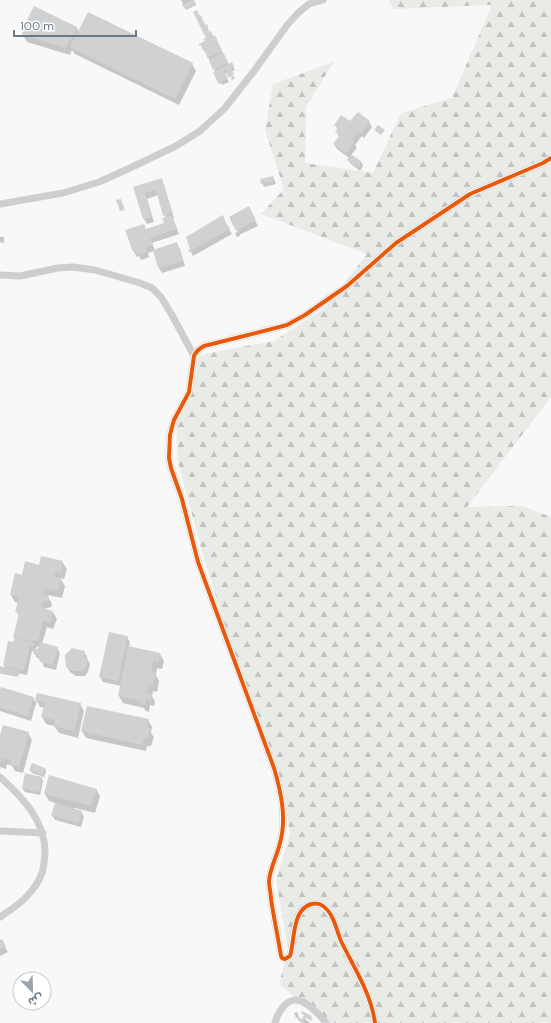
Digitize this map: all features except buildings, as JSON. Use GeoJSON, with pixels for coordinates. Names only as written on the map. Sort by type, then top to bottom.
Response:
{"type":"FeatureCollection","features":[{"type":"Feature","properties":{"kind":"street"},"geometry":{"type":"LineString","coordinates":[[0,204],[63,193],[99,182],[176,146],[200,131],[225,108],[288,24],[298,13],[309,4],[323,0]]}},
{"type":"Feature","properties":{"kind":"street"},"geometry":{"type":"LineString","coordinates":[[375,1023],[372,1008],[363,983],[340,938],[333,919],[323,906],[320,904],[314,904],[306,906],[303,909],[299,915],[294,931],[290,956],[285,959],[281,956],[274,921],[269,881],[282,835],[282,802],[279,785],[198,562],[182,498],[172,472],[169,458],[171,431],[174,420],[189,392],[194,356],[196,352],[204,346],[287,325],[305,315],[347,286],[396,243],[470,194],[543,163],[551,158]]}},
{"type":"Feature","properties":{"kind":"street"},"geometry":{"type":"LineString","coordinates":[[0,275],[20,276],[58,268],[77,267],[95,270],[140,282],[152,288],[161,297],[172,314],[194,356]]}},
{"type":"Feature","properties":{"kind":"street"},"geometry":{"type":"LineString","coordinates":[[0,670],[16,673]]}},
{"type":"Feature","properties":{"kind":"street"},"geometry":{"type":"LineString","coordinates":[[0,777],[29,807],[43,834],[45,847],[42,873],[35,887],[16,906],[0,917]]}},
{"type":"Feature","properties":{"kind":"street"},"geometry":{"type":"LineString","coordinates":[[0,831],[43,834]]}},
{"type":"Feature","properties":{"kind":"street"},"geometry":{"type":"LineString","coordinates":[[275,1023],[282,1007],[295,1000],[303,1002],[326,1023]]}},
{"type":"Feature","properties":{"kind":"green space"},"geometry":{"type":"Polygon","coordinates":[[[389,0],[551,0],[551,397],[467,507],[523,506],[551,517],[551,1023],[326,1023],[279,984],[288,949],[276,880],[290,834],[283,791],[234,654],[203,555],[178,462],[176,424],[192,393],[199,355],[274,341],[325,308],[367,254],[261,214],[284,189],[265,130],[273,84],[334,62],[306,107],[305,163],[373,173],[401,113],[452,98],[492,5],[393,9],[389,0]]]}},
{"type":"Feature","properties":{"kind":"cycle path"},"geometry":{"type":"LineString","coordinates":[[375,1023],[366,991],[341,941],[330,913],[321,904],[313,904],[303,909],[297,919],[290,956],[285,959],[281,956],[269,881],[282,834],[283,815],[279,786],[274,768],[198,562],[182,499],[171,468],[169,458],[170,435],[174,420],[189,392],[194,356],[199,349],[204,346],[287,325],[305,315],[347,286],[396,243],[470,194],[543,163],[551,158]]}}]}
